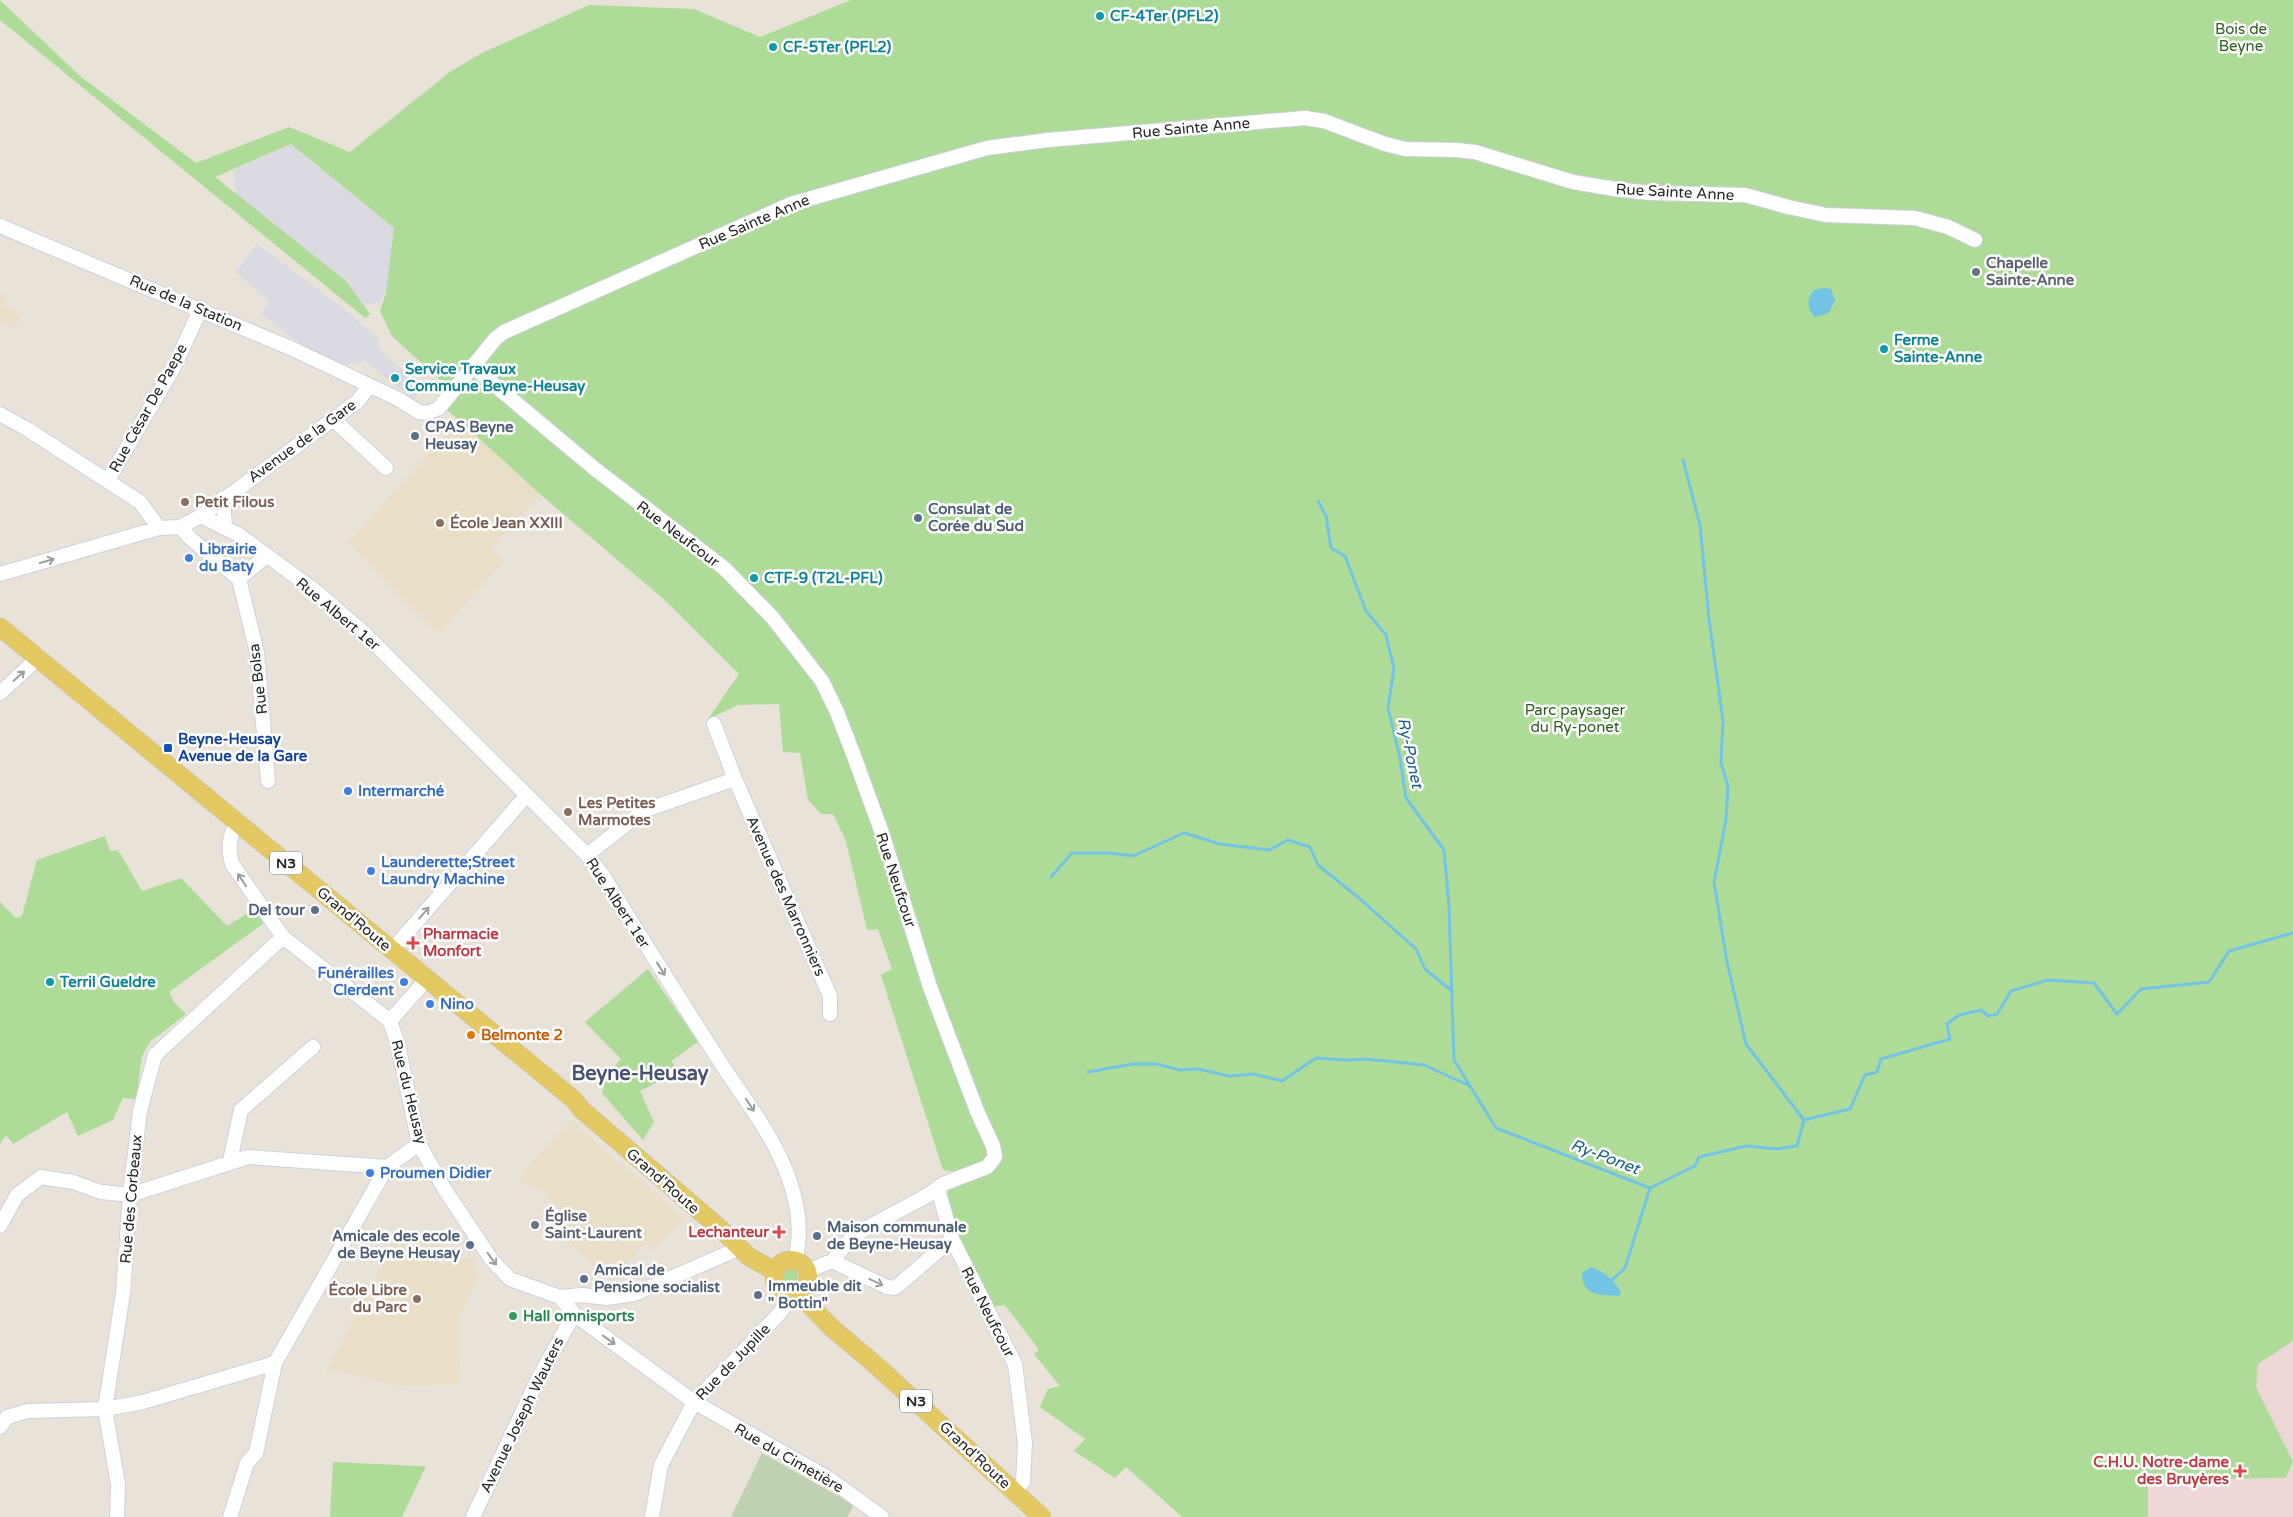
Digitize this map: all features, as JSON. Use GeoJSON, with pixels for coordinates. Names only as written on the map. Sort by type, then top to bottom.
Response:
{"type":"FeatureCollection","features":[{"type":"Feature","properties":{"kind":"main road","name":"Grand'Route"},"geometry":{"type":"LineString","coordinates":[[0,627],[573,1099],[582,1110],[753,1260],[774,1271],[773,1278],[776,1286],[781,1291],[798,1288],[1042,1517]]}},
{"type":"Feature","properties":{"kind":"main road"},"geometry":{"type":"LineString","coordinates":[[774,1271],[783,1261],[798,1288]]}},
{"type":"Feature","properties":{"kind":"street","name":"Rue Sainte Anne"},"geometry":{"type":"LineString","coordinates":[[452,391],[496,338],[504,332],[791,204],[987,148],[1048,140],[1305,118],[1324,121],[1385,144],[1404,149],[1475,152],[1573,182],[1615,189],[1650,192],[1736,194],[1826,215],[1915,218],[1948,227],[1975,240]]}},
{"type":"Feature","properties":{"kind":"street","name":"Rue de la Station"},"geometry":{"type":"LineString","coordinates":[[0,226],[201,308],[370,386]]}},
{"type":"Feature","properties":{"kind":"street","name":"Rue César De Paepe"},"geometry":{"type":"LineString","coordinates":[[108,480],[174,367],[201,308]]}},
{"type":"Feature","properties":{"kind":"street","name":"Rue Neufcour"},"geometry":{"type":"LineString","coordinates":[[473,367],[595,469],[724,568],[772,617],[822,681],[837,712],[878,824],[942,1022],[993,1146],[994,1157],[989,1166],[952,1180],[938,1189],[952,1239],[1015,1364],[1025,1443],[1023,1482],[1015,1492]]}},
{"type":"Feature","properties":{"kind":"street","name":"Avenue de la Gare"},"geometry":{"type":"LineString","coordinates":[[0,574],[159,528],[180,526],[201,516],[358,400],[370,386],[419,412],[428,413],[439,408],[452,391]]}},
{"type":"Feature","properties":{"kind":"street"},"geometry":{"type":"LineString","coordinates":[[0,414],[28,429],[140,502],[159,528]]}},
{"type":"Feature","properties":{"kind":"street"},"geometry":{"type":"LineString","coordinates":[[333,419],[386,468]]}},
{"type":"Feature","properties":{"kind":"street"},"geometry":{"type":"LineString","coordinates":[[223,498],[226,528]]}},
{"type":"Feature","properties":{"kind":"street","name":"Rue Albert 1er"},"geometry":{"type":"LineString","coordinates":[[201,516],[226,528],[318,593],[363,632],[526,796],[545,812],[587,855],[602,874],[693,1020],[753,1109],[781,1159],[799,1216],[798,1288]]}},
{"type":"Feature","properties":{"kind":"street"},"geometry":{"type":"LineString","coordinates":[[180,526],[190,538],[239,579],[266,556]]}},
{"type":"Feature","properties":{"kind":"street","name":"Rue Bolsa"},"geometry":{"type":"LineString","coordinates":[[239,579],[257,653],[268,781]]}},
{"type":"Feature","properties":{"kind":"street"},"geometry":{"type":"LineString","coordinates":[[0,693],[38,658]]}},
{"type":"Feature","properties":{"kind":"street","name":"Avenue des Marronniers"},"geometry":{"type":"LineString","coordinates":[[714,724],[734,779],[830,996],[830,1014]]}},
{"type":"Feature","properties":{"kind":"street"},"geometry":{"type":"LineString","coordinates":[[587,855],[643,811],[734,779]]}},
{"type":"Feature","properties":{"kind":"street"},"geometry":{"type":"LineString","coordinates":[[392,950],[526,796]]}},
{"type":"Feature","properties":{"kind":"street"},"geometry":{"type":"LineString","coordinates":[[238,823],[231,834],[230,856],[232,864],[283,937],[390,1021]]}},
{"type":"Feature","properties":{"kind":"street","name":"Rue des Corbeaux"},"geometry":{"type":"LineString","coordinates":[[117,1517],[118,1484],[105,1409],[122,1293],[130,1195],[140,1111],[155,1056],[283,937]]}},
{"type":"Feature","properties":{"kind":"street","name":"Rue du Heusay"},"geometry":{"type":"LineString","coordinates":[[427,979],[390,1021],[398,1045],[419,1144],[445,1190],[502,1273],[510,1279],[560,1297],[582,1295],[607,1298],[634,1294],[740,1248]]}},
{"type":"Feature","properties":{"kind":"street"},"geometry":{"type":"LineString","coordinates":[[230,1161],[241,1110],[313,1048]]}},
{"type":"Feature","properties":{"kind":"street"},"geometry":{"type":"LineString","coordinates":[[230,1517],[247,1463],[256,1453],[275,1363],[387,1167],[419,1144]]}},
{"type":"Feature","properties":{"kind":"street"},"geometry":{"type":"LineString","coordinates":[[0,1226],[17,1195],[41,1177],[73,1182],[101,1192],[130,1195],[230,1161],[248,1157],[387,1167]]}},
{"type":"Feature","properties":{"kind":"street"},"geometry":{"type":"LineString","coordinates":[[798,1288],[832,1261],[854,1235],[938,1189]]}},
{"type":"Feature","properties":{"kind":"street"},"geometry":{"type":"LineString","coordinates":[[832,1261],[887,1287],[895,1288],[952,1239]]}},
{"type":"Feature","properties":{"kind":"street","name":"Rue de Jupille"},"geometry":{"type":"LineString","coordinates":[[652,1517],[661,1465],[694,1402],[798,1288]]}},
{"type":"Feature","properties":{"kind":"street","name":"Rue du Cimetière"},"geometry":{"type":"LineString","coordinates":[[560,1297],[574,1314],[694,1402],[828,1478],[882,1517]]}},
{"type":"Feature","properties":{"kind":"street","name":"Avenue Joseph Wauters"},"geometry":{"type":"LineString","coordinates":[[473,1517],[537,1381],[574,1314]]}},
{"type":"Feature","properties":{"kind":"street"},"geometry":{"type":"LineString","coordinates":[[0,1427],[8,1417],[28,1411],[105,1409],[143,1402],[275,1363]]}},
{"type":"Feature","properties":{"kind":"shaded area"},"geometry":{"type":"Polygon","coordinates":[[[291,144],[395,229],[386,293],[379,302],[365,306],[347,282],[237,196],[234,184],[234,170],[291,144]]]}},
{"type":"Feature","properties":{"kind":"shaded area"},"geometry":{"type":"Polygon","coordinates":[[[257,244],[348,312],[379,339],[378,346],[380,350],[422,388],[414,400],[365,361],[342,366],[306,348],[261,314],[270,302],[236,272],[257,244]]]}},
{"type":"Feature","properties":{"kind":"shaded area"},"geometry":{"type":"Polygon","coordinates":[[[0,292],[7,299],[4,305],[22,318],[14,328],[0,322],[0,292]]]}},
{"type":"Feature","properties":{"kind":"shaded area","name":"École Jean XXIII"},"geometry":{"type":"Polygon","coordinates":[[[459,420],[540,494],[492,549],[505,560],[439,634],[407,604],[348,542],[459,420]]]}},
{"type":"Feature","properties":{"kind":"shaded area"},"geometry":{"type":"Polygon","coordinates":[[[571,1120],[685,1219],[653,1250],[645,1244],[623,1267],[606,1277],[561,1236],[562,1222],[559,1209],[545,1194],[517,1179],[571,1120]]]}},
{"type":"Feature","properties":{"kind":"shaded area","name":"École Libre du Parc"},"geometry":{"type":"Polygon","coordinates":[[[401,1230],[443,1244],[437,1265],[473,1257],[479,1275],[458,1323],[461,1384],[400,1386],[340,1372],[325,1373],[401,1230]]]}},
{"type":"Feature","properties":{"kind":"shaded area"},"geometry":{"type":"Polygon","coordinates":[[[2293,1341],[2293,1462],[2256,1387],[2258,1364],[2293,1341]]]}},
{"type":"Feature","properties":{"kind":"shaded area","name":"C.H.U. Notre-dame des Bruyères"},"geometry":{"type":"Polygon","coordinates":[[[2293,1465],[2293,1517],[2148,1517],[2148,1480],[2286,1478],[2293,1465]]]}},
{"type":"Feature","properties":{"kind":"green space","name":"Parc paysager du Ry-ponet"},"geometry":{"type":"Polygon","coordinates":[[[0,0],[80,76],[196,163],[289,127],[350,152],[450,72],[480,54],[589,5],[694,9],[760,37],[851,0],[2293,0],[2293,1341],[2258,1364],[2256,1387],[2293,1462],[2286,1478],[2148,1480],[2148,1517],[1182,1517],[1126,1467],[1115,1478],[1074,1451],[1085,1439],[1040,1407],[1048,1389],[1060,1386],[1034,1354],[1039,1350],[1005,1305],[991,1307],[958,1241],[946,1196],[957,1172],[943,1170],[881,975],[892,969],[878,929],[867,930],[846,841],[833,814],[821,814],[808,800],[800,753],[783,752],[779,704],[738,705],[708,719],[739,674],[668,603],[540,494],[444,408],[452,391],[392,336],[380,311],[386,293],[394,228],[291,144],[215,177],[347,282],[370,314],[365,318],[0,20],[0,0]]]}},
{"type":"Feature","properties":{"kind":"green space"},"geometry":{"type":"Polygon","coordinates":[[[105,836],[110,851],[118,850],[142,891],[181,878],[227,926],[259,906],[268,920],[169,992],[174,1002],[186,1014],[150,1042],[142,1056],[136,1099],[123,1098],[113,1120],[78,1136],[67,1112],[13,1144],[6,1135],[0,1144],[0,902],[16,918],[22,916],[37,860],[105,836]]]}},
{"type":"Feature","properties":{"kind":"green space"},"geometry":{"type":"Polygon","coordinates":[[[648,969],[698,1042],[671,1061],[679,1071],[640,1091],[654,1122],[643,1140],[602,1093],[607,1074],[621,1059],[585,1022],[648,969]]]}},
{"type":"Feature","properties":{"kind":"green space"},"geometry":{"type":"Polygon","coordinates":[[[790,1269],[798,1277],[790,1285],[782,1277],[790,1269]]]}},
{"type":"Feature","properties":{"kind":"green space"},"geometry":{"type":"Polygon","coordinates":[[[762,1453],[854,1505],[847,1517],[731,1517],[762,1453]]]}},
{"type":"Feature","properties":{"kind":"green space"},"geometry":{"type":"Polygon","coordinates":[[[333,1462],[426,1466],[402,1517],[330,1517],[333,1462]]]}},
{"type":"Feature","properties":{"kind":"water"},"geometry":{"type":"Polygon","coordinates":[[[1831,289],[1835,300],[1829,313],[1815,317],[1810,311],[1808,304],[1810,297],[1814,290],[1831,289]]]}},
{"type":"Feature","properties":{"kind":"water"},"geometry":{"type":"Polygon","coordinates":[[[1592,1267],[1613,1281],[1621,1293],[1619,1296],[1600,1295],[1589,1291],[1585,1287],[1582,1273],[1592,1267]]]}},
{"type":"Feature","properties":{"kind":"waterway"},"geometry":{"type":"LineString","coordinates":[[1683,460],[1700,525],[1709,619],[1723,721],[1721,763],[1728,786],[1726,820],[1714,882],[1727,962],[1746,1044],[1804,1120]]}},
{"type":"Feature","properties":{"kind":"waterway","name":"Ry-Ponet"},"geometry":{"type":"LineString","coordinates":[[1318,501],[1326,516],[1331,548],[1345,556],[1366,611],[1386,635],[1394,669],[1388,708],[1400,758],[1406,798],[1444,850],[1449,906],[1454,1060],[1496,1128],[1650,1188],[1695,1166],[1699,1157],[1746,1146],[1777,1149],[1797,1146],[1804,1120],[1850,1109],[1865,1075],[1877,1072],[1881,1059],[1950,1039],[1947,1024],[1959,1015],[1981,1010],[1988,1016],[1997,1014],[2011,991],[2048,980],[2094,983],[2117,1014],[2141,989],[2209,982],[2229,951],[2293,933]]}},
{"type":"Feature","properties":{"kind":"waterway"},"geometry":{"type":"LineString","coordinates":[[1051,877],[1072,853],[1110,853],[1133,856],[1184,833],[1220,844],[1269,850],[1288,840],[1310,847],[1318,865],[1359,898],[1416,949],[1425,969],[1452,991]]}},
{"type":"Feature","properties":{"kind":"waterway"},"geometry":{"type":"LineString","coordinates":[[1088,1072],[1133,1064],[1157,1064],[1180,1070],[1198,1069],[1229,1076],[1254,1074],[1282,1081],[1316,1058],[1366,1059],[1424,1065],[1470,1086]]}},
{"type":"Feature","properties":{"kind":"waterway"},"geometry":{"type":"LineString","coordinates":[[1612,1280],[1625,1268],[1650,1188]]}},
{"type":"Feature","properties":{"kind":"place","name":"CF-4Ter (PFL2)"},"geometry":{"type":"Point","coordinates":[1100,16]}},
{"type":"Feature","properties":{"kind":"place","name":"CF-5Ter (PFL2)"},"geometry":{"type":"Point","coordinates":[773,47]}},
{"type":"Feature","properties":{"kind":"place","name":"Chapelle Sainte-Anne"},"geometry":{"type":"Point","coordinates":[1976,272]}},
{"type":"Feature","properties":{"kind":"place","name":"Ferme Sainte-Anne"},"geometry":{"type":"Point","coordinates":[1884,349]}},
{"type":"Feature","properties":{"kind":"place","name":"Service Travaux Commune Beyne-Heusay"},"geometry":{"type":"Point","coordinates":[395,378]}},
{"type":"Feature","properties":{"kind":"place","name":"CPAS Beyne Heusay"},"geometry":{"type":"Point","coordinates":[415,436]}},
{"type":"Feature","properties":{"kind":"place","name":"Petit Filous"},"geometry":{"type":"Point","coordinates":[185,502]}},
{"type":"Feature","properties":{"kind":"place","name":"Consulat de Corée du Sud"},"geometry":{"type":"Point","coordinates":[918,518]}},
{"type":"Feature","properties":{"kind":"place","name":"École Jean XXIII"},"geometry":{"type":"Point","coordinates":[440,523]}},
{"type":"Feature","properties":{"kind":"place","name":"Librairie du Baty"},"geometry":{"type":"Point","coordinates":[189,558]}},
{"type":"Feature","properties":{"kind":"place","name":"CTF-9 (T2L-PFL)"},"geometry":{"type":"Point","coordinates":[754,578]}},
{"type":"Feature","properties":{"kind":"place","name":"Beyne-Heusay Avenue de la Gare"},"geometry":{"type":"Point","coordinates":[168,748]}},
{"type":"Feature","properties":{"kind":"place","name":"Intermarché"},"geometry":{"type":"Point","coordinates":[348,791]}},
{"type":"Feature","properties":{"kind":"place","name":"Les Petites Marmotes"},"geometry":{"type":"Point","coordinates":[568,812]}},
{"type":"Feature","properties":{"kind":"place","name":"Launderette;Street Laundry Machine"},"geometry":{"type":"Point","coordinates":[371,871]}},
{"type":"Feature","properties":{"kind":"place","name":"Del tour"},"geometry":{"type":"Point","coordinates":[315,910]}},
{"type":"Feature","properties":{"kind":"place","name":"Pharmacie Monfort"},"geometry":{"type":"Point","coordinates":[413,943]}},
{"type":"Feature","properties":{"kind":"place","name":"Terril Gueldre"},"geometry":{"type":"Point","coordinates":[50,982]}},
{"type":"Feature","properties":{"kind":"place","name":"Funérailles Clerdent"},"geometry":{"type":"Point","coordinates":[404,982]}},
{"type":"Feature","properties":{"kind":"place","name":"Nino"},"geometry":{"type":"Point","coordinates":[430,1004]}},
{"type":"Feature","properties":{"kind":"place","name":"Belmonte 2"},"geometry":{"type":"Point","coordinates":[471,1035]}},
{"type":"Feature","properties":{"kind":"place","name":"Proumen Didier"},"geometry":{"type":"Point","coordinates":[370,1173]}},
{"type":"Feature","properties":{"kind":"place","name":"Église Saint-Laurent"},"geometry":{"type":"Point","coordinates":[535,1225]}},
{"type":"Feature","properties":{"kind":"place","name":"Lechanteur"},"geometry":{"type":"Point","coordinates":[779,1232]}},
{"type":"Feature","properties":{"kind":"place","name":"Maison communale de Beyne-Heusay"},"geometry":{"type":"Point","coordinates":[817,1236]}},
{"type":"Feature","properties":{"kind":"place","name":"Amicale des ecole de Beyne Heusay"},"geometry":{"type":"Point","coordinates":[470,1245]}},
{"type":"Feature","properties":{"kind":"place","name":"Amical de Pensione socialist"},"geometry":{"type":"Point","coordinates":[584,1279]}},
{"type":"Feature","properties":{"kind":"place","name":"Immeuble dit \" Bottin\""},"geometry":{"type":"Point","coordinates":[758,1295]}},
{"type":"Feature","properties":{"kind":"place","name":"École Libre du Parc"},"geometry":{"type":"Point","coordinates":[417,1299]}},
{"type":"Feature","properties":{"kind":"place","name":"Hall omnisports"},"geometry":{"type":"Point","coordinates":[513,1316]}},
{"type":"Feature","properties":{"kind":"place","name":"C.H.U. Notre-dame des Bruyères"},"geometry":{"type":"Point","coordinates":[2240,1471]}},
{"type":"Feature","properties":{"kind":"district","name":"Beyne-Heusay"},"geometry":{"type":"Point","coordinates":[640,1074]}},
{"type":"Feature","properties":{"kind":"park label","name":"Bois de Beyne"},"geometry":{"type":"Point","coordinates":[2241,38]}}]}
